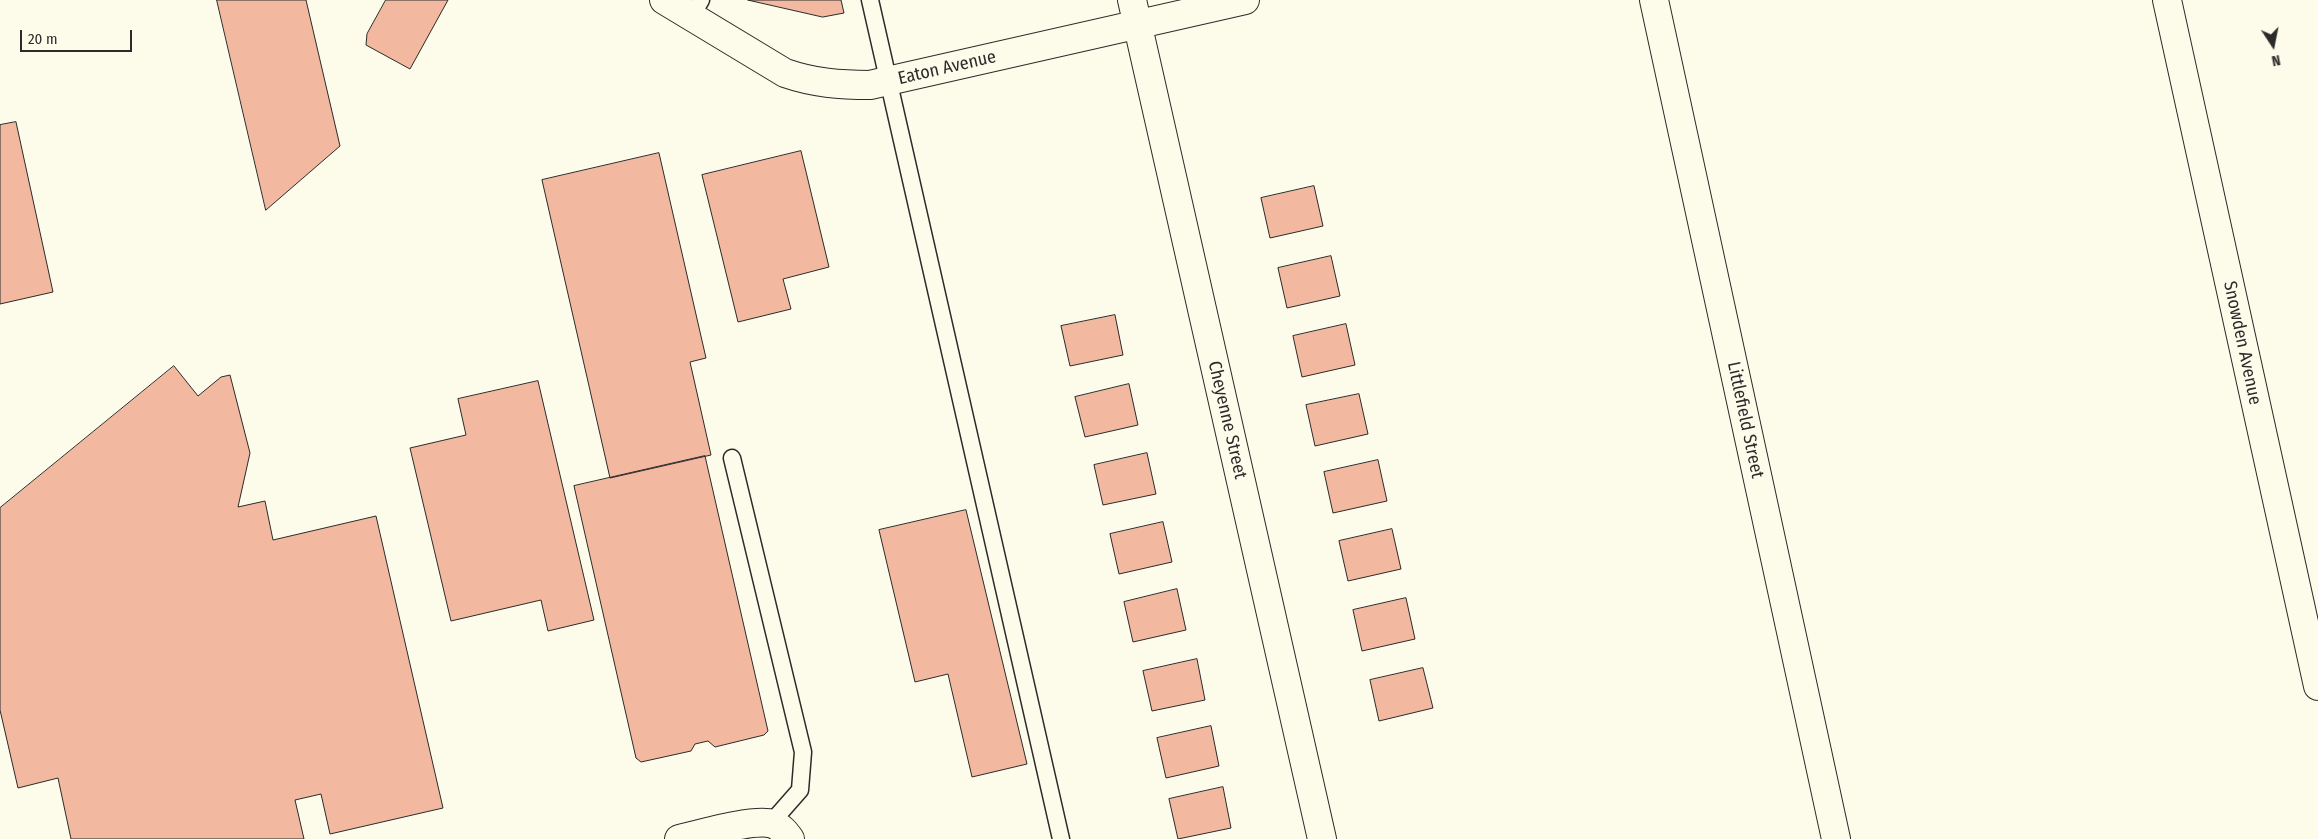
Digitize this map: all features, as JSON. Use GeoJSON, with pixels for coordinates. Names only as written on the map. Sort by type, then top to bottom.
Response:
{"type":"FeatureCollection","features":[{"type":"Feature","properties":{"kind":"street","name":"Eaton Avenue"},"geometry":{"type":"LineString","coordinates":[[664,0],[696,8],[786,72],[807,80],[838,85],[870,85],[1134,13],[1245,0]]}},
{"type":"Feature","properties":{"kind":"street","name":"Littlefield Street"},"geometry":{"type":"LineString","coordinates":[[1654,0],[1836,839]]}},
{"type":"Feature","properties":{"kind":"street","name":"Snowden Avenue"},"geometry":{"type":"LineString","coordinates":[[2167,0],[2318,686]]}},
{"type":"Feature","properties":{"kind":"street","name":"Cheyenne Street"},"geometry":{"type":"LineString","coordinates":[[1134,13],[1322,839]]}},
{"type":"Feature","properties":{"kind":"street"},"geometry":{"type":"LineString","coordinates":[[679,839],[744,824],[781,831]]}},
{"type":"Feature","properties":{"kind":"lane"},"geometry":{"type":"LineString","coordinates":[[870,0],[890,80],[1062,839]]}},
{"type":"Feature","properties":{"kind":"lane"},"geometry":{"type":"LineString","coordinates":[[732,458],[804,752],[800,790],[781,831]]}},
{"type":"Feature","properties":{"kind":"building"},"geometry":{"type":"Polygon","coordinates":[[[217,0],[306,0],[340,146],[266,210],[217,0]]]}},
{"type":"Feature","properties":{"kind":"building"},"geometry":{"type":"Polygon","coordinates":[[[386,0],[448,0],[410,69],[366,45],[367,34],[386,0]]]}},
{"type":"Feature","properties":{"kind":"building"},"geometry":{"type":"Polygon","coordinates":[[[748,0],[841,0],[844,13],[823,17],[748,0]]]}},
{"type":"Feature","properties":{"kind":"building"},"geometry":{"type":"Polygon","coordinates":[[[16,122],[53,292],[0,304],[0,125],[16,122]]]}},
{"type":"Feature","properties":{"kind":"building"},"geometry":{"type":"Polygon","coordinates":[[[801,151],[829,267],[783,279],[791,309],[738,322],[702,175],[801,151]]]}},
{"type":"Feature","properties":{"kind":"building"},"geometry":{"type":"Polygon","coordinates":[[[659,153],[706,358],[690,362],[711,455],[610,478],[542,180],[659,153]]]}},
{"type":"Feature","properties":{"kind":"building"},"geometry":{"type":"Polygon","coordinates":[[[1314,186],[1323,226],[1270,238],[1261,198],[1314,186]]]}},
{"type":"Feature","properties":{"kind":"building"},"geometry":{"type":"Polygon","coordinates":[[[1331,256],[1340,296],[1287,308],[1278,268],[1331,256]]]}},
{"type":"Feature","properties":{"kind":"building"},"geometry":{"type":"Polygon","coordinates":[[[1115,315],[1123,355],[1070,366],[1061,326],[1115,315]]]}},
{"type":"Feature","properties":{"kind":"building"},"geometry":{"type":"Polygon","coordinates":[[[1346,324],[1355,365],[1302,377],[1293,336],[1346,324]]]}},
{"type":"Feature","properties":{"kind":"building"},"geometry":{"type":"Polygon","coordinates":[[[174,366],[198,396],[221,377],[230,375],[250,453],[238,507],[265,501],[273,540],[376,516],[443,808],[330,834],[321,794],[295,800],[304,839],[71,839],[58,778],[18,788],[0,710],[0,508],[174,366]]]}},
{"type":"Feature","properties":{"kind":"building"},"geometry":{"type":"Polygon","coordinates":[[[538,381],[594,620],[548,631],[541,600],[451,621],[410,448],[466,435],[458,399],[538,381]]]}},
{"type":"Feature","properties":{"kind":"building"},"geometry":{"type":"Polygon","coordinates":[[[1129,384],[1138,425],[1085,437],[1075,397],[1129,384]]]}},
{"type":"Feature","properties":{"kind":"building"},"geometry":{"type":"Polygon","coordinates":[[[1359,394],[1368,434],[1315,446],[1306,405],[1359,394]]]}},
{"type":"Feature","properties":{"kind":"building"},"geometry":{"type":"Polygon","coordinates":[[[1147,453],[1156,494],[1103,505],[1094,465],[1147,453]]]}},
{"type":"Feature","properties":{"kind":"building"},"geometry":{"type":"Polygon","coordinates":[[[705,456],[768,731],[764,735],[715,747],[708,741],[695,744],[691,751],[641,762],[636,758],[574,486],[705,456]]]}},
{"type":"Feature","properties":{"kind":"building"},"geometry":{"type":"Polygon","coordinates":[[[1378,460],[1387,501],[1333,513],[1324,472],[1378,460]]]}},
{"type":"Feature","properties":{"kind":"building"},"geometry":{"type":"Polygon","coordinates":[[[966,510],[1027,764],[972,777],[948,674],[915,682],[879,530],[966,510]]]}},
{"type":"Feature","properties":{"kind":"building"},"geometry":{"type":"Polygon","coordinates":[[[1163,522],[1172,562],[1119,574],[1110,534],[1163,522]]]}},
{"type":"Feature","properties":{"kind":"building"},"geometry":{"type":"Polygon","coordinates":[[[1392,529],[1401,569],[1348,581],[1339,541],[1392,529]]]}},
{"type":"Feature","properties":{"kind":"building"},"geometry":{"type":"Polygon","coordinates":[[[1177,589],[1186,630],[1133,642],[1124,602],[1177,589]]]}},
{"type":"Feature","properties":{"kind":"building"},"geometry":{"type":"Polygon","coordinates":[[[1406,598],[1415,639],[1362,651],[1353,610],[1406,598]]]}},
{"type":"Feature","properties":{"kind":"building"},"geometry":{"type":"Polygon","coordinates":[[[1197,659],[1205,700],[1152,711],[1143,671],[1197,659]]]}},
{"type":"Feature","properties":{"kind":"building"},"geometry":{"type":"Polygon","coordinates":[[[1423,668],[1433,708],[1379,721],[1370,680],[1423,668]]]}},
{"type":"Feature","properties":{"kind":"building"},"geometry":{"type":"Polygon","coordinates":[[[1211,726],[1219,766],[1166,778],[1157,738],[1211,726]]]}},
{"type":"Feature","properties":{"kind":"building"},"geometry":{"type":"Polygon","coordinates":[[[1223,787],[1231,828],[1178,839],[1169,799],[1223,787]]]}}]}
